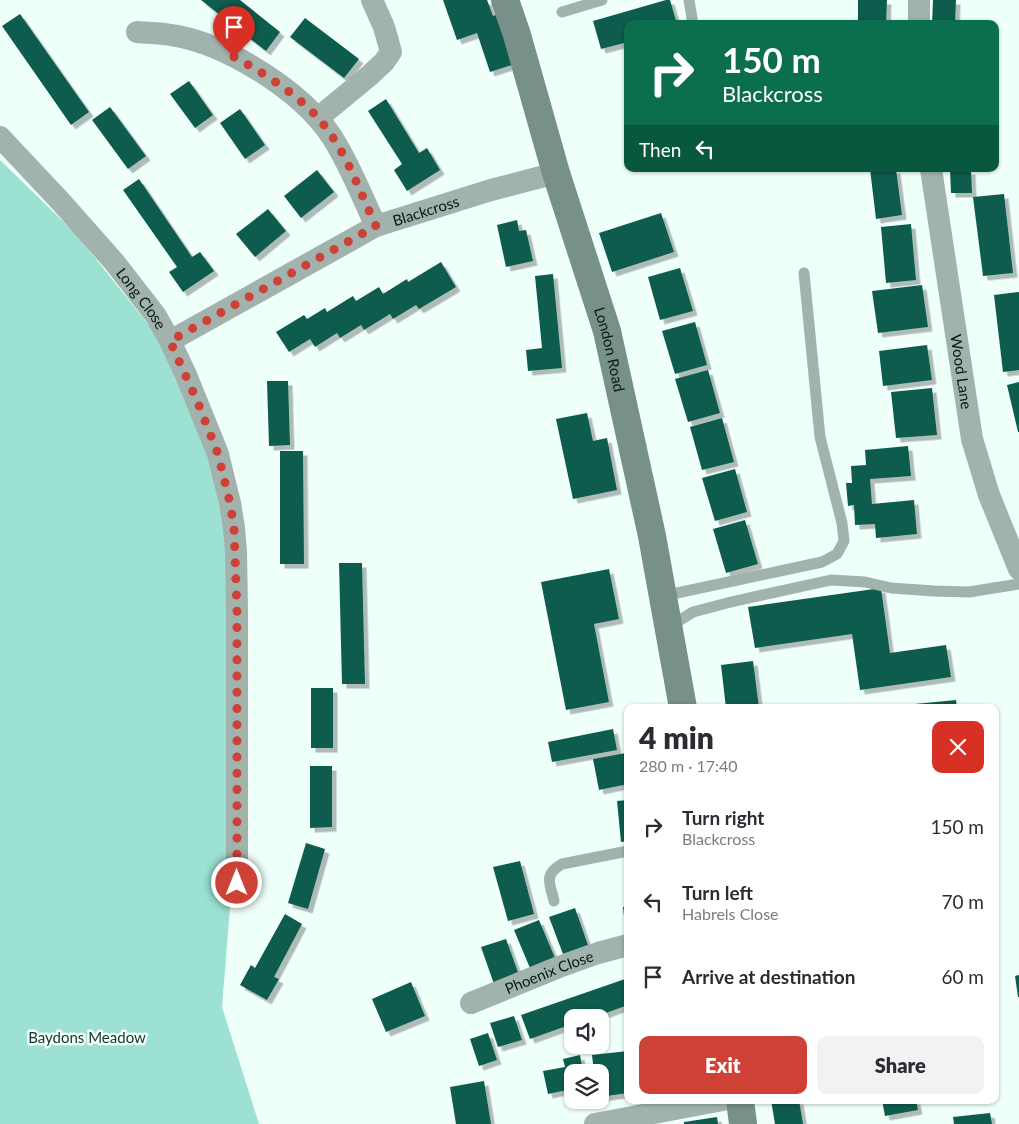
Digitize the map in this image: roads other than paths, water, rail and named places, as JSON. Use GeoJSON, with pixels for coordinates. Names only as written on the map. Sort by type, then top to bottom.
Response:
{"type":"FeatureCollection","features":[{"type":"Feature","properties":{"kind":"street"},"geometry":{"type":"LineString","coordinates":[[318,118],[369,76],[384,62],[391,52],[384,27],[372,0]]}},
{"type":"Feature","properties":{"kind":"street","name":"London Road"},"geometry":{"type":"LineString","coordinates":[[505,0],[517,35],[556,173],[607,331],[652,536],[682,704]]}},
{"type":"Feature","properties":{"kind":"street"},"geometry":{"type":"LineString","coordinates":[[919,0],[919,20]]}},
{"type":"Feature","properties":{"kind":"street"},"geometry":{"type":"LineString","coordinates":[[137,32],[172,35],[203,43],[245,62],[303,103],[318,118],[332,138],[348,165],[376,226]]}},
{"type":"Feature","properties":{"kind":"street","name":"Long Close"},"geometry":{"type":"LineString","coordinates":[[0,138],[62,203],[115,263],[156,316],[170,341],[198,403],[218,454],[234,528],[237,610],[237,883]]}},
{"type":"Feature","properties":{"kind":"street","name":"Wood Lane"},"geometry":{"type":"LineString","coordinates":[[931,172],[972,439],[989,495],[1019,569]]}},
{"type":"Feature","properties":{"kind":"street","name":"Blackcross"},"geometry":{"type":"LineString","coordinates":[[170,341],[376,226],[492,190],[556,173]]}},
{"type":"Feature","properties":{"kind":"street","name":"Phoenix Close"},"geometry":{"type":"LineString","coordinates":[[471,1003],[567,964],[624,946]]}},
{"type":"Feature","properties":{"kind":"street"},"geometry":{"type":"LineString","coordinates":[[595,1124],[702,1104]]}},
{"type":"Feature","properties":{"kind":"street"},"geometry":{"type":"LineString","coordinates":[[740,1104],[743,1124]]}},
{"type":"Feature","properties":{"kind":"lane"},"geometry":{"type":"LineString","coordinates":[[562,12],[602,0]]}},
{"type":"Feature","properties":{"kind":"lane"},"geometry":{"type":"LineString","coordinates":[[689,0],[692,20]]}},
{"type":"Feature","properties":{"kind":"lane"},"geometry":{"type":"LineString","coordinates":[[662,596],[822,562],[837,554],[844,542],[842,523],[820,437],[804,273]]}},
{"type":"Feature","properties":{"kind":"lane"},"geometry":{"type":"LineString","coordinates":[[669,627],[693,612],[830,580],[865,582],[891,588],[969,592],[1019,584]]}},
{"type":"Feature","properties":{"kind":"lane"},"geometry":{"type":"LineString","coordinates":[[554,901],[549,878],[553,869],[562,864],[624,852]]}},
{"type":"Feature","properties":{"kind":"park label","name":"Baydons Meadow"},"geometry":{"type":"Point","coordinates":[87,1037]}}]}
